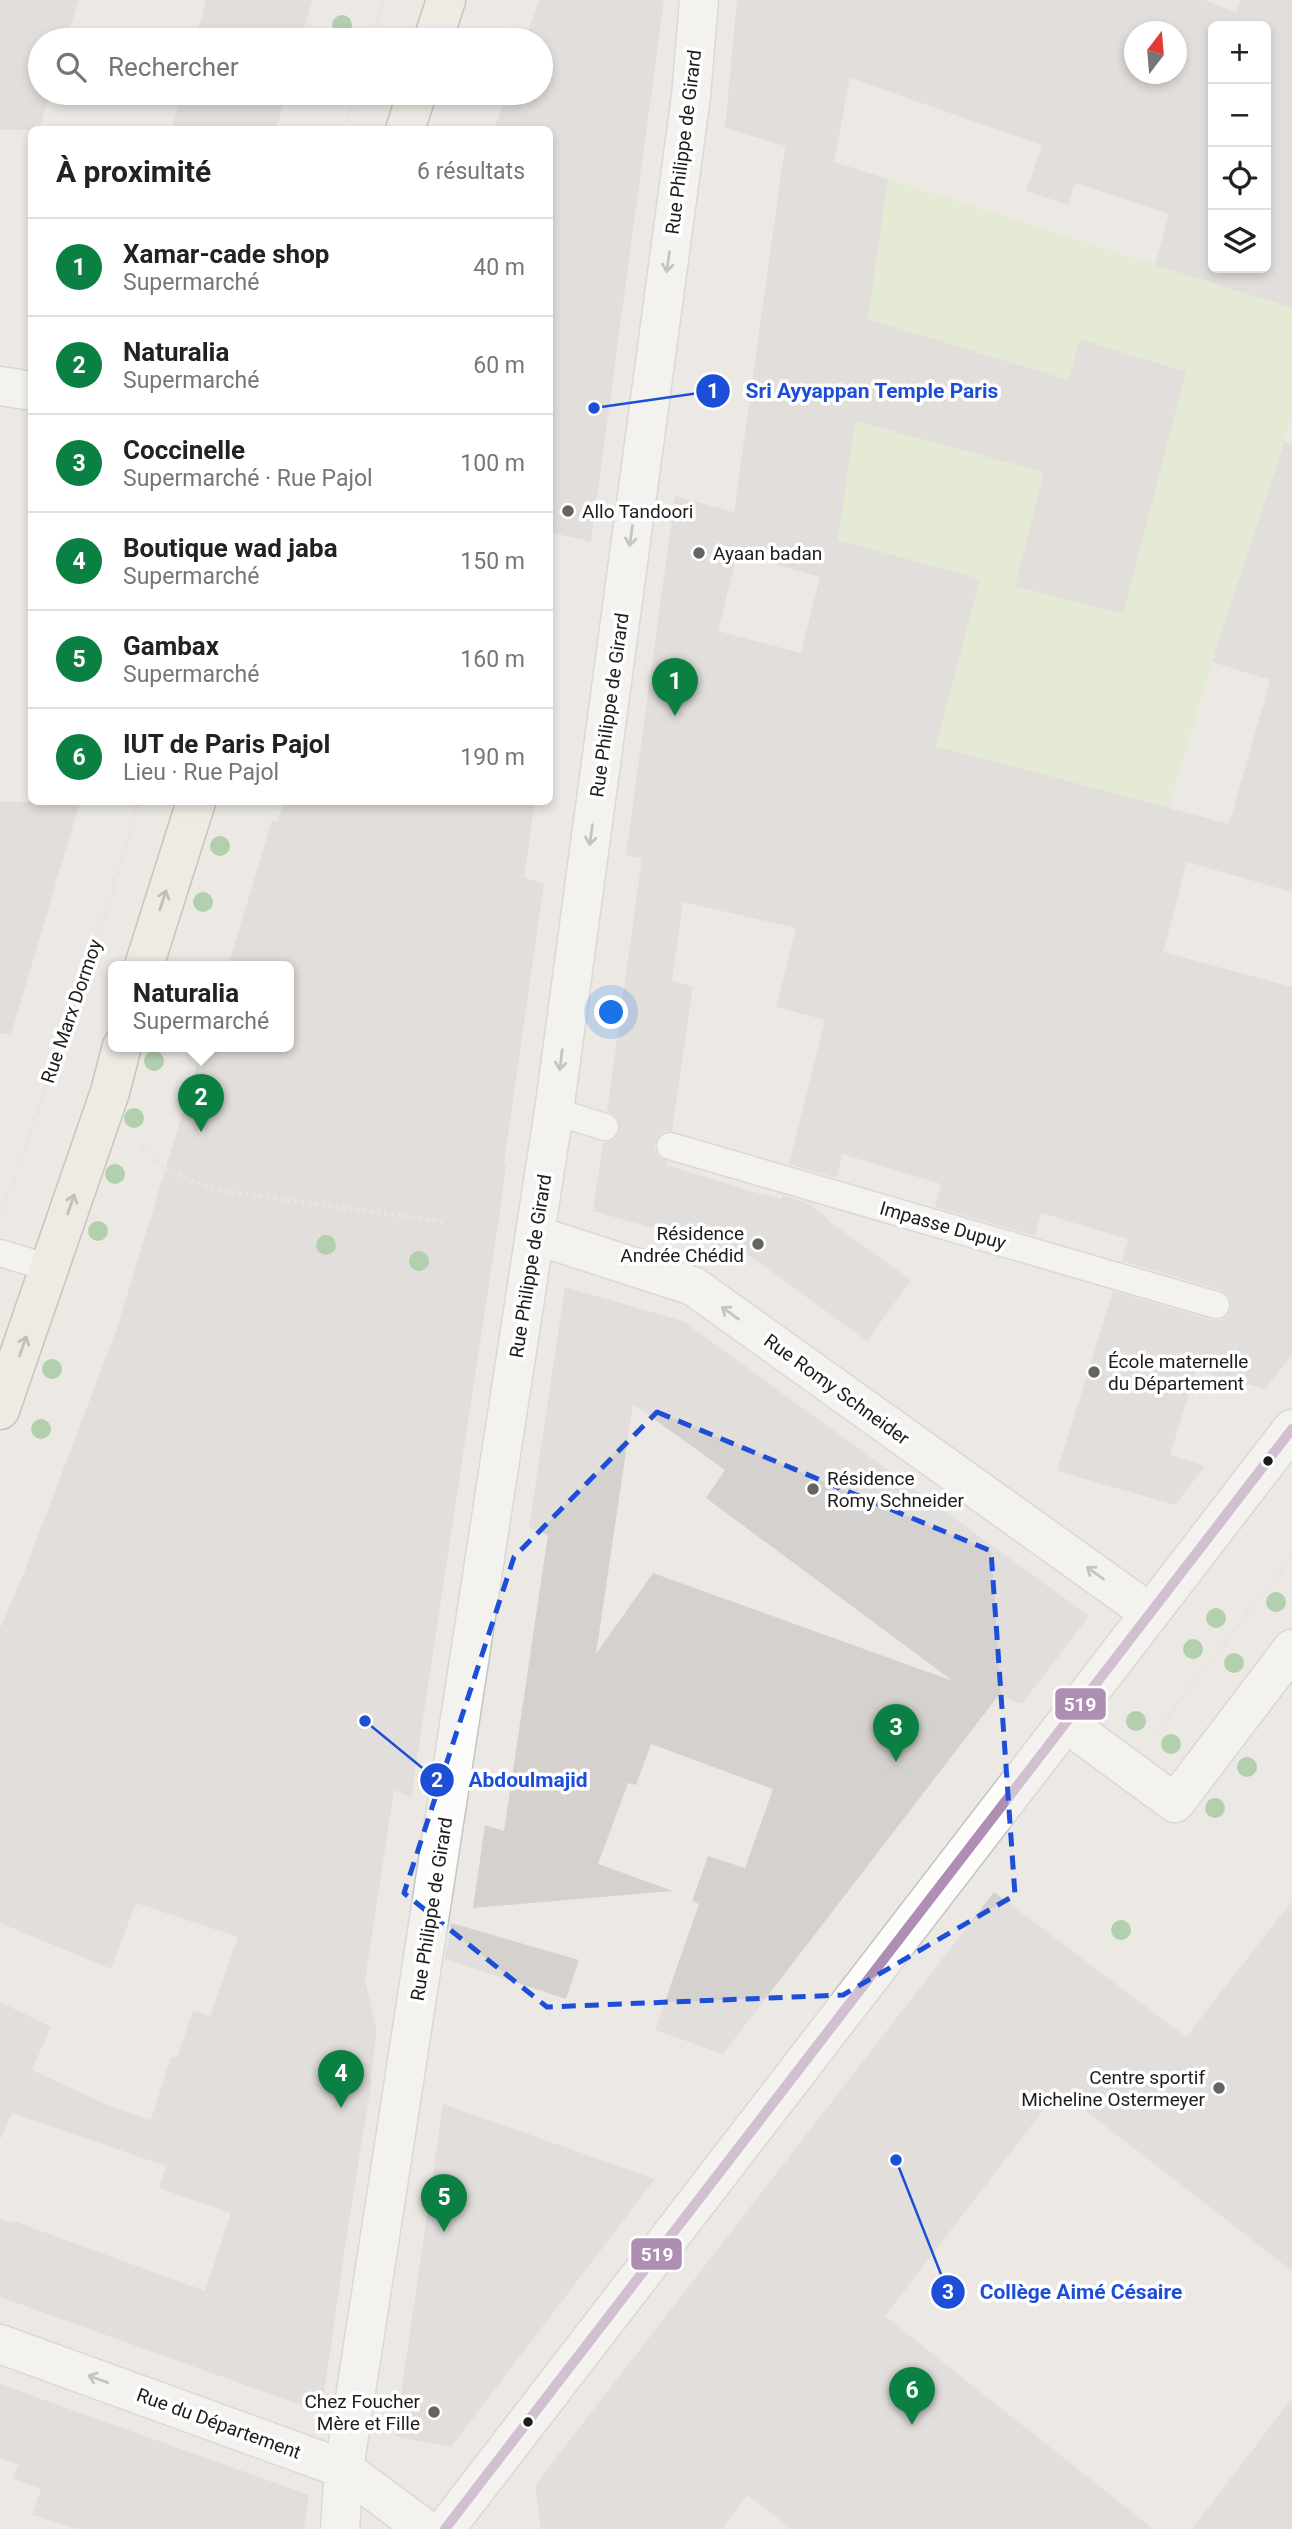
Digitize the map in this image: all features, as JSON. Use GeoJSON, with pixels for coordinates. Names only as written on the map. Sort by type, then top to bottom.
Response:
{"type":"FeatureCollection","features":[{"type":"Feature","properties":{"kind":"main road"},"geometry":{"type":"LineString","coordinates":[[437,28],[446,0]]}},
{"type":"Feature","properties":{"kind":"main road"},"geometry":{"type":"LineString","coordinates":[[406,126],[412,105]]}},
{"type":"Feature","properties":{"kind":"main road"},"geometry":{"type":"LineString","coordinates":[[146,961],[195,805]]}},
{"type":"Feature","properties":{"kind":"main road"},"geometry":{"type":"LineString","coordinates":[[0,1410],[110,1092],[120,1052]]}},
{"type":"Feature","properties":{"kind":"street","name":"Rue Philippe de Girard"},"geometry":{"type":"LineString","coordinates":[[340,2529],[344,2469],[554,1111],[689,109],[699,0]]}},
{"type":"Feature","properties":{"kind":"street"},"geometry":{"type":"LineString","coordinates":[[0,386],[28,390]]}},
{"type":"Feature","properties":{"kind":"street","name":"Rue Romy Schneider"},"geometry":{"type":"LineString","coordinates":[[535,1236],[693,1286],[1150,1613]]}},
{"type":"Feature","properties":{"kind":"street"},"geometry":{"type":"LineString","coordinates":[[445,2529],[1292,1429]]}},
{"type":"Feature","properties":{"kind":"street"},"geometry":{"type":"LineString","coordinates":[[1066,1723],[1175,1803],[1292,1649]]}},
{"type":"Feature","properties":{"kind":"street","name":"Rue du Département"},"geometry":{"type":"LineString","coordinates":[[0,2344],[344,2469],[425,2529]]}},
{"type":"Feature","properties":{"kind":"lane"},"geometry":{"type":"LineString","coordinates":[[554,1111],[605,1127]]}},
{"type":"Feature","properties":{"kind":"lane","name":"Impasse Dupuy"},"geometry":{"type":"LineString","coordinates":[[670,1146],[1216,1305]]}},
{"type":"Feature","properties":{"kind":"lane"},"geometry":{"type":"LineString","coordinates":[[0,1253],[50,1268]]}},
{"type":"Feature","properties":{"kind":"path"},"geometry":{"type":"LineString","coordinates":[[375,28],[384,0]]}},
{"type":"Feature","properties":{"kind":"path"},"geometry":{"type":"LineString","coordinates":[[345,126],[351,105]]}},
{"type":"Feature","properties":{"kind":"path","name":"Rue Marx Dormoy"},"geometry":{"type":"LineString","coordinates":[[0,1219],[112,892],[137,805]]}},
{"type":"Feature","properties":{"kind":"path"},"geometry":{"type":"LineString","coordinates":[[130,1143],[148,1149],[165,1170],[216,1190],[445,1222]]}},
{"type":"Feature","properties":{"kind":"path"},"geometry":{"type":"LineString","coordinates":[[1128,1769],[1292,1556]]}},
{"type":"Feature","properties":{"kind":"highlighted area"},"geometry":{"type":"Polygon","coordinates":[[[657,1412],[991,1551],[1015,1895],[843,1995],[547,2007],[404,1893],[514,1557],[657,1412]]]}},
{"type":"Feature","properties":{"kind":"green space"},"geometry":{"type":"Polygon","coordinates":[[[888,179],[1292,308],[1292,416],[1212,662],[1169,809],[936,746],[980,579],[838,540],[855,421],[1044,472],[1015,586],[1123,613],[1186,372],[1080,339],[1068,380],[868,319],[888,179]]]}},
{"type":"Feature","properties":{"kind":"building"},"geometry":{"type":"Polygon","coordinates":[[[0,0],[79,0],[70,28],[28,28],[28,105],[46,105],[40,126],[28,126],[28,130],[0,130],[0,0]]]}},
{"type":"Feature","properties":{"kind":"building"},"geometry":{"type":"Polygon","coordinates":[[[206,0],[312,0],[304,28],[198,28],[206,0]]]}},
{"type":"Feature","properties":{"kind":"building"},"geometry":{"type":"Polygon","coordinates":[[[539,0],[664,0],[591,542],[553,533],[553,126],[495,126],[503,105],[553,105],[553,28],[529,28],[539,0]]]}},
{"type":"Feature","properties":{"kind":"building"},"geometry":{"type":"Polygon","coordinates":[[[737,0],[1204,0],[1236,12],[1240,0],[1292,0],[1292,308],[1155,265],[1169,214],[1075,183],[1068,205],[1026,191],[1042,145],[850,78],[834,162],[888,179],[868,319],[1068,380],[1080,339],[1186,372],[1123,614],[1015,586],[1044,472],[855,421],[838,540],[980,579],[936,746],[1229,824],[1270,680],[1212,662],[1284,442],[1292,444],[1292,892],[1187,862],[1163,952],[1292,987],[1292,1355],[1265,1389],[1196,1370],[1170,1455],[1205,1466],[1175,1505],[1057,1471],[1113,1291],[1212,1320],[1227,1316],[1231,1309],[1228,1295],[1220,1290],[1122,1261],[1128,1239],[1041,1213],[1035,1236],[935,1207],[941,1184],[842,1154],[837,1178],[789,1164],[825,1020],[776,1007],[796,928],[683,902],[672,981],[693,986],[672,1131],[659,1135],[655,1150],[659,1157],[668,1162],[667,1165],[750,1191],[781,1199],[782,1195],[808,1203],[828,1218],[827,1220],[911,1280],[867,1341],[750,1256],[593,1211],[603,1142],[615,1139],[620,1131],[617,1117],[607,1111],[642,858],[626,855],[675,496],[734,512],[785,146],[725,128],[737,0]],[[737,554],[718,631],[801,653],[820,577],[737,554]]]}},
{"type":"Feature","properties":{"kind":"building"},"geometry":{"type":"Polygon","coordinates":[[[178,105],[283,105],[277,126],[172,126],[178,105]]]}},
{"type":"Feature","properties":{"kind":"building"},"geometry":{"type":"Polygon","coordinates":[[[0,802],[79,805],[11,1035],[0,1033],[0,802]]]}},
{"type":"Feature","properties":{"kind":"building"},"geometry":{"type":"Polygon","coordinates":[[[283,805],[535,805],[524,878],[544,883],[504,1163],[500,1211],[411,1798],[394,1790],[365,1981],[377,2031],[372,2080],[324,2394],[303,2406],[0,2297],[0,2219],[13,2223],[14,2221],[205,2291],[231,2213],[159,2188],[166,2166],[12,2113],[0,2140],[0,2002],[51,2027],[32,2070],[112,2107],[151,2120],[170,2059],[178,2055],[193,2010],[210,2016],[238,1937],[136,1903],[111,1969],[0,1923],[0,1628],[25,1570],[117,1328],[201,1052],[294,1052],[294,961],[230,961],[272,820],[277,822],[283,805]]]}},
{"type":"Feature","properties":{"kind":"building"},"geometry":{"type":"Polygon","coordinates":[[[565,1287],[683,1321],[1089,1616],[1022,1704],[998,1696],[723,2054],[655,2030],[699,1904],[692,1901],[708,1856],[745,1868],[773,1789],[651,1744],[636,1785],[628,1783],[598,1864],[673,1891],[473,1908],[485,1825],[504,1831],[548,1535],[529,1528],[565,1287]],[[633,1404],[596,1654],[653,1573],[953,1681],[706,1498],[725,1470],[633,1404]]]}},
{"type":"Feature","properties":{"kind":"building"},"geometry":{"type":"Polygon","coordinates":[[[994,1892],[1186,2037],[1292,1901],[1292,2271],[1059,2090],[885,2316],[1153,2529],[791,2529],[748,2495],[722,2529],[541,2529],[535,2485],[994,1892]]]}},
{"type":"Feature","properties":{"kind":"building"},"geometry":{"type":"Polygon","coordinates":[[[451,1923],[579,1960],[566,1999],[445,1959],[451,1923]]]}},
{"type":"Feature","properties":{"kind":"building"},"geometry":{"type":"Polygon","coordinates":[[[443,2104],[655,2179],[451,2447],[395,2436],[443,2104]]]}},
{"type":"Feature","properties":{"kind":"building"},"geometry":{"type":"Polygon","coordinates":[[[0,2384],[309,2495],[304,2529],[77,2529],[32,2515],[41,2489],[13,2479],[18,2464],[0,2458],[0,2384]]]}},
{"type":"Feature","properties":{"kind":"building"},"geometry":{"type":"Polygon","coordinates":[[[1292,2398],[1292,2529],[1192,2529],[1292,2398]]]}},
{"type":"Feature","properties":{"kind":"transit line","name":"519"},"geometry":{"type":"LineString","coordinates":[[445,2529],[1292,1429]]}},
{"type":"Feature","properties":{"kind":"place","name":"Sri Ayyappan Temple Paris"},"geometry":{"type":"Point","coordinates":[594,408]}},
{"type":"Feature","properties":{"kind":"place","name":"Allo Tandoori"},"geometry":{"type":"Point","coordinates":[568,511]}},
{"type":"Feature","properties":{"kind":"place","name":"Ayaan badan"},"geometry":{"type":"Point","coordinates":[699,553]}},
{"type":"Feature","properties":{"kind":"place","name":"Xamar-cade shop"},"geometry":{"type":"Point","coordinates":[675,716]}},
{"type":"Feature","properties":{"kind":"place","name":"Naturalia"},"geometry":{"type":"Point","coordinates":[201,1132]}},
{"type":"Feature","properties":{"kind":"place","name":"Résidence Andrée Chédid"},"geometry":{"type":"Point","coordinates":[758,1244]}},
{"type":"Feature","properties":{"kind":"place","name":"École maternelle du Département"},"geometry":{"type":"Point","coordinates":[1094,1372]}},
{"type":"Feature","properties":{"kind":"place","name":"Résidence Romy Schneider"},"geometry":{"type":"Point","coordinates":[813,1489]}},
{"type":"Feature","properties":{"kind":"place","name":"Abdoulmajid"},"geometry":{"type":"Point","coordinates":[365,1721]}},
{"type":"Feature","properties":{"kind":"place","name":"Coccinelle"},"geometry":{"type":"Point","coordinates":[896,1762]}},
{"type":"Feature","properties":{"kind":"place","name":"Centre sportif Micheline Ostermeyer"},"geometry":{"type":"Point","coordinates":[1219,2088]}},
{"type":"Feature","properties":{"kind":"place","name":"Boutique wad jaba"},"geometry":{"type":"Point","coordinates":[341,2108]}},
{"type":"Feature","properties":{"kind":"place","name":"Collège Aimé Césaire"},"geometry":{"type":"Point","coordinates":[896,2160]}},
{"type":"Feature","properties":{"kind":"place","name":"Gambax"},"geometry":{"type":"Point","coordinates":[444,2232]}},
{"type":"Feature","properties":{"kind":"place","name":"Chez Foucher Mère et Fille"},"geometry":{"type":"Point","coordinates":[434,2412]}},
{"type":"Feature","properties":{"kind":"place","name":"IUT de Paris Pajol"},"geometry":{"type":"Point","coordinates":[912,2425]}}]}
